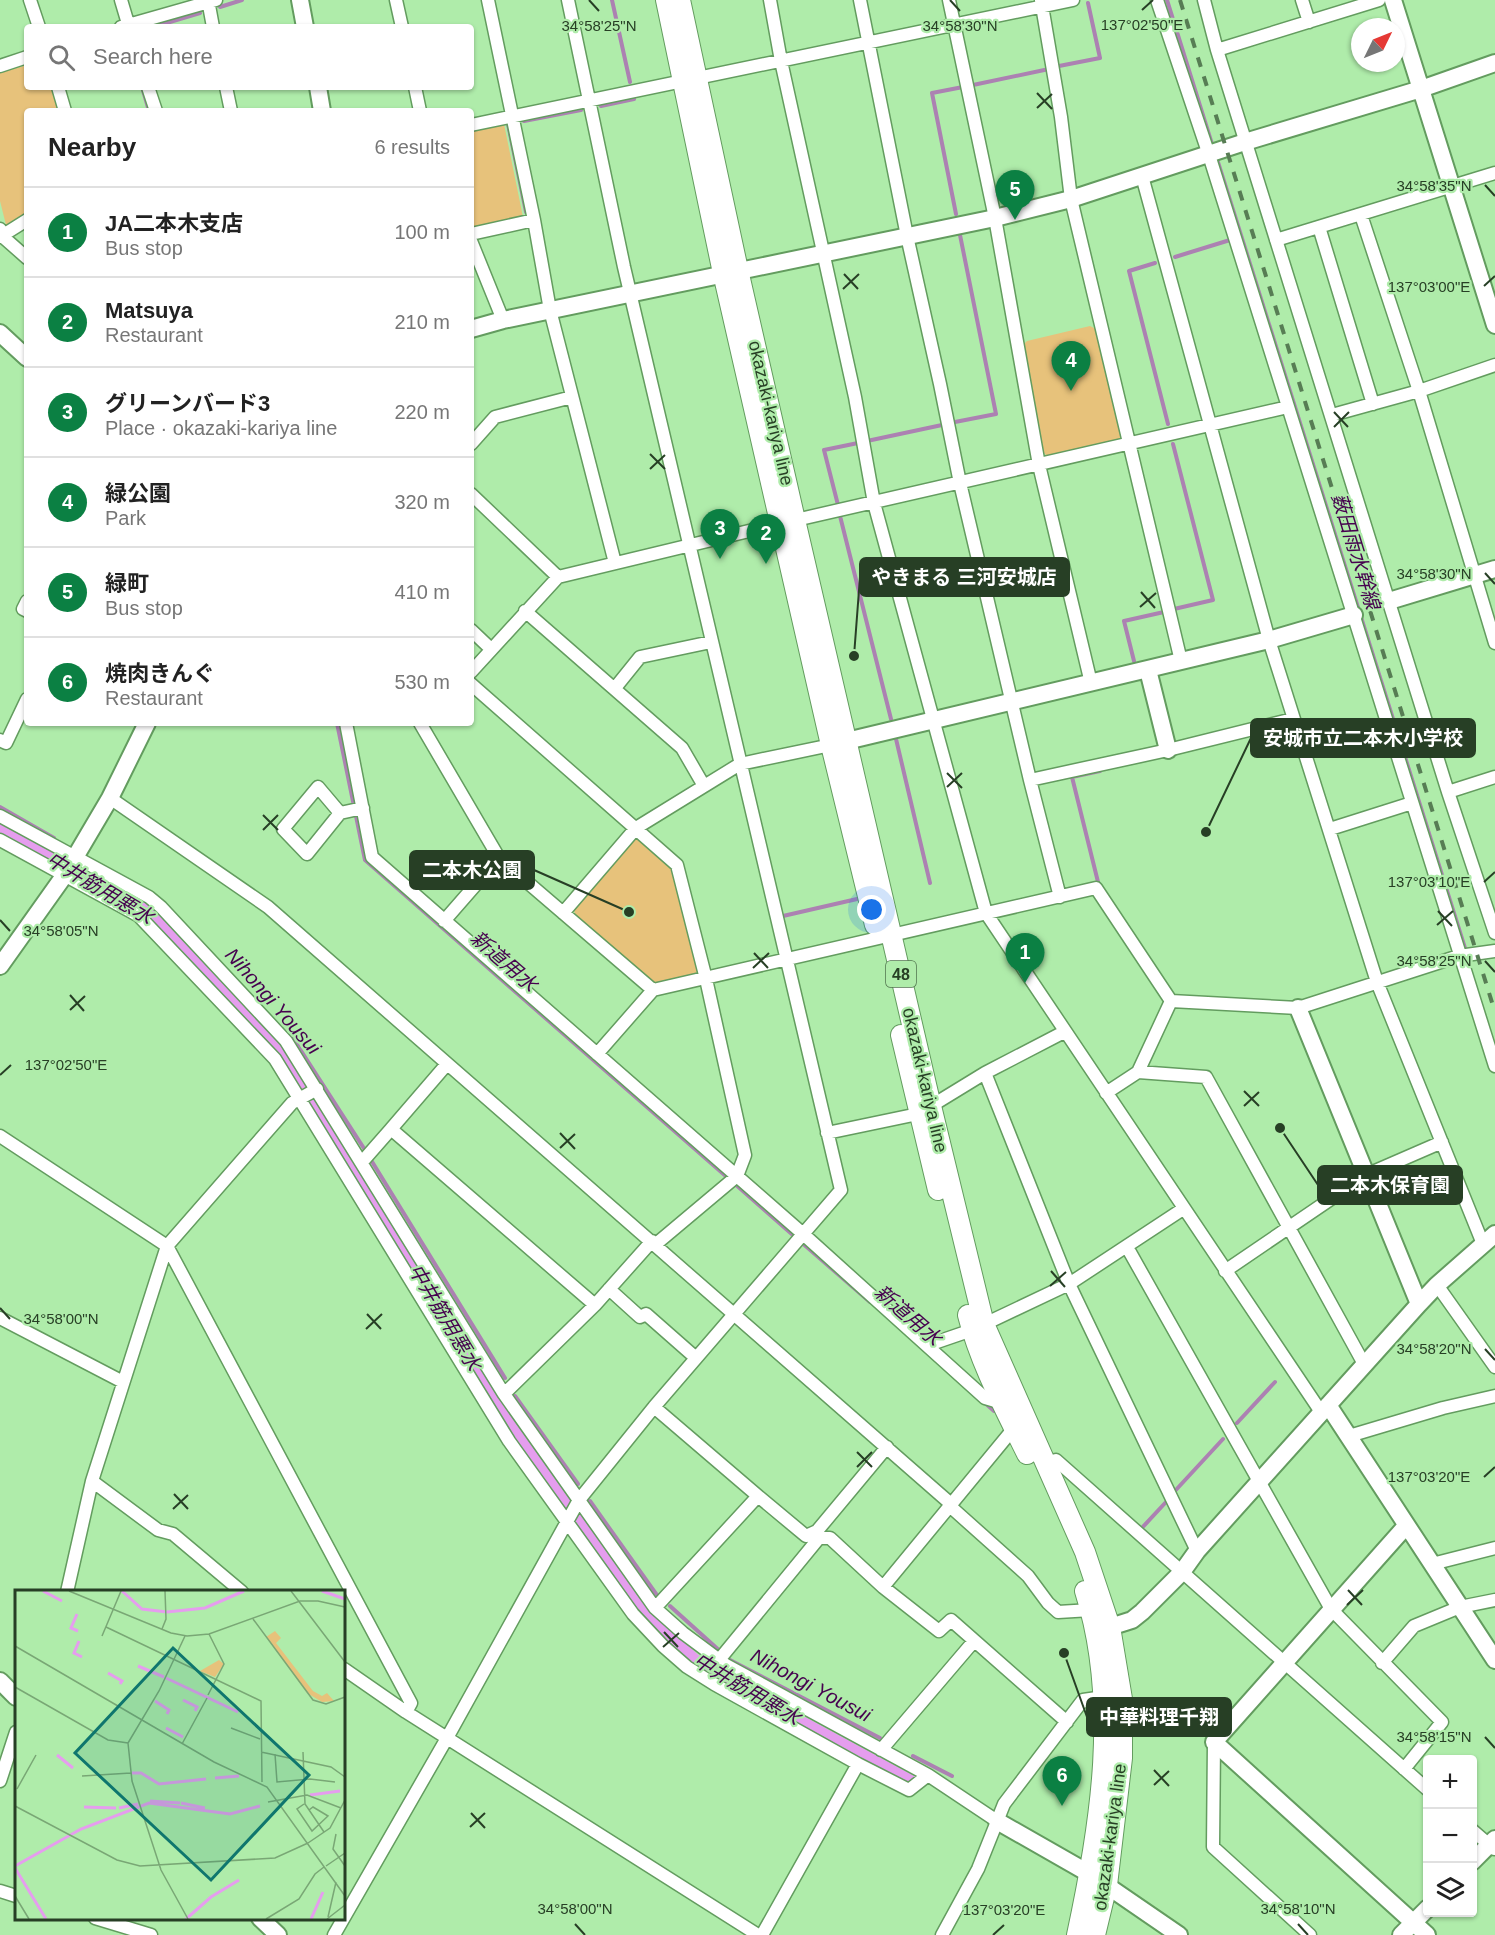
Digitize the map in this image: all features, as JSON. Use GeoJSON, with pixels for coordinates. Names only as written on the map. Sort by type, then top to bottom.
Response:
{"type":"FeatureCollection","features":[{"type":"Feature","properties":{"kind":"main road","name":"okazaki-kariya line"},"geometry":{"type":"LineString","coordinates":[[666,0],[691,80]]}},
{"type":"Feature","properties":{"kind":"main road","name":"okazaki-kariya line"},"geometry":{"type":"LineString","coordinates":[[680,0],[691,80],[731,272],[839,743],[978,1327],[1002,1403],[1069,1543],[1091,1610],[1104,1697],[1103,1767],[1090,1874],[1077,1935]]}},
{"type":"Feature","properties":{"kind":"main road","name":"okazaki-kariya line"},"geometry":{"type":"LineString","coordinates":[[978,1327],[1085,1552],[1110,1627],[1122,1699],[1122,1758],[1107,1885],[1095,1935]]}},
{"type":"Feature","properties":{"kind":"street"},"geometry":{"type":"LineString","coordinates":[[30,0],[38,24]]}},
{"type":"Feature","properties":{"kind":"street"},"geometry":{"type":"LineString","coordinates":[[121,0],[126,24]]}},
{"type":"Feature","properties":{"kind":"street"},"geometry":{"type":"LineString","coordinates":[[300,0],[304,24]]}},
{"type":"Feature","properties":{"kind":"street"},"geometry":{"type":"LineString","coordinates":[[396,0],[401,24]]}},
{"type":"Feature","properties":{"kind":"street"},"geometry":{"type":"LineString","coordinates":[[488,0],[534,220],[550,310],[615,563]]}},
{"type":"Feature","properties":{"kind":"street"},"geometry":{"type":"LineString","coordinates":[[345,1916],[579,1500],[654,1407],[841,1190],[630,293],[568,0]]}},
{"type":"Feature","properties":{"kind":"street"},"geometry":{"type":"LineString","coordinates":[[770,0],[781,61],[855,398],[874,503],[986,913],[1225,1271],[1325,1409],[1349,1436],[1495,1660]]}},
{"type":"Feature","properties":{"kind":"street"},"geometry":{"type":"LineString","coordinates":[[860,0],[907,236],[960,483],[1060,897]]}},
{"type":"Feature","properties":{"kind":"street"},"geometry":{"type":"LineString","coordinates":[[949,0],[995,218],[1039,465],[1091,683]]}},
{"type":"Feature","properties":{"kind":"street"},"geometry":{"type":"LineString","coordinates":[[474,124],[954,25],[1042,3],[1073,0]]}},
{"type":"Feature","properties":{"kind":"street"},"geometry":{"type":"LineString","coordinates":[[1157,0],[1209,155],[1495,1066]]}},
{"type":"Feature","properties":{"kind":"street"},"geometry":{"type":"LineString","coordinates":[[1204,0],[1245,142],[1448,792],[1495,933]]}},
{"type":"Feature","properties":{"kind":"street"},"geometry":{"type":"LineString","coordinates":[[1302,0],[1309,22]]}},
{"type":"Feature","properties":{"kind":"street"},"geometry":{"type":"LineString","coordinates":[[1217,50],[1379,0]]}},
{"type":"Feature","properties":{"kind":"street"},"geometry":{"type":"LineString","coordinates":[[1393,0],[1495,325]]}},
{"type":"Feature","properties":{"kind":"street"},"geometry":{"type":"LineString","coordinates":[[133,24],[211,1],[213,24]]}},
{"type":"Feature","properties":{"kind":"street"},"geometry":{"type":"LineString","coordinates":[[1042,3],[1061,117],[1071,199],[1181,661]]}},
{"type":"Feature","properties":{"kind":"street"},"geometry":{"type":"LineString","coordinates":[[0,66],[24,58]]}},
{"type":"Feature","properties":{"kind":"street"},"geometry":{"type":"LineString","coordinates":[[474,328],[630,293],[995,218],[1071,199],[1245,142],[1421,89],[1495,63]]}},
{"type":"Feature","properties":{"kind":"street"},"geometry":{"type":"LineString","coordinates":[[59,90],[64,108]]}},
{"type":"Feature","properties":{"kind":"street"},"geometry":{"type":"LineString","coordinates":[[149,90],[155,108]]}},
{"type":"Feature","properties":{"kind":"street"},"geometry":{"type":"LineString","coordinates":[[227,90],[230,108]]}},
{"type":"Feature","properties":{"kind":"street"},"geometry":{"type":"LineString","coordinates":[[318,90],[322,108]]}},
{"type":"Feature","properties":{"kind":"street"},"geometry":{"type":"LineString","coordinates":[[416,90],[419,108]]}},
{"type":"Feature","properties":{"kind":"street"},"geometry":{"type":"LineString","coordinates":[[1276,240],[1495,173]]}},
{"type":"Feature","properties":{"kind":"street"},"geometry":{"type":"LineString","coordinates":[[1110,1627],[1132,1620],[1182,1572],[1197,1551],[1419,1304],[1489,1239],[1442,1142],[1377,982],[1269,640],[1142,176]]}},
{"type":"Feature","properties":{"kind":"street"},"geometry":{"type":"LineString","coordinates":[[1361,215],[1419,391],[1495,643]]}},
{"type":"Feature","properties":{"kind":"street"},"geometry":{"type":"LineString","coordinates":[[474,233],[534,220]]}},
{"type":"Feature","properties":{"kind":"street"},"geometry":{"type":"LineString","coordinates":[[24,222],[1,234],[24,255]]}},
{"type":"Feature","properties":{"kind":"street"},"geometry":{"type":"LineString","coordinates":[[1319,227],[1373,404]]}},
{"type":"Feature","properties":{"kind":"street"},"geometry":{"type":"LineString","coordinates":[[474,248],[503,320]]}},
{"type":"Feature","properties":{"kind":"street"},"geometry":{"type":"LineString","coordinates":[[0,333],[24,355]]}},
{"type":"Feature","properties":{"kind":"street"},"geometry":{"type":"LineString","coordinates":[[1332,416],[1419,391],[1495,365]]}},
{"type":"Feature","properties":{"kind":"street"},"geometry":{"type":"LineString","coordinates":[[474,441],[495,417],[572,397]]}},
{"type":"Feature","properties":{"kind":"street"},"geometry":{"type":"LineString","coordinates":[[474,669],[558,577],[1288,406]]}},
{"type":"Feature","properties":{"kind":"street"},"geometry":{"type":"LineString","coordinates":[[474,497],[558,577]]}},
{"type":"Feature","properties":{"kind":"street"},"geometry":{"type":"LineString","coordinates":[[1389,601],[1495,569]]}},
{"type":"Feature","properties":{"kind":"street"},"geometry":{"type":"LineString","coordinates":[[525,611],[682,748],[704,786]]}},
{"type":"Feature","properties":{"kind":"street"},"geometry":{"type":"LineString","coordinates":[[563,913],[636,828],[740,764],[1148,670],[1269,640],[1354,615]]}},
{"type":"Feature","properties":{"kind":"street"},"geometry":{"type":"LineString","coordinates":[[474,633],[491,649]]}},
{"type":"Feature","properties":{"kind":"street"},"geometry":{"type":"LineString","coordinates":[[615,688],[640,657],[711,642]]}},
{"type":"Feature","properties":{"kind":"street"},"geometry":{"type":"LineString","coordinates":[[1148,670],[1168,750]]}},
{"type":"Feature","properties":{"kind":"street"},"geometry":{"type":"LineString","coordinates":[[474,687],[678,865],[745,1155],[737,1176],[654,1243],[595,1305],[504,1394]]}},
{"type":"Feature","properties":{"kind":"street"},"geometry":{"type":"LineString","coordinates":[[0,740],[6,743],[24,705]]}},
{"type":"Feature","properties":{"kind":"street"},"geometry":{"type":"LineString","coordinates":[[1030,780],[1168,750],[1293,719]]}},
{"type":"Feature","properties":{"kind":"street"},"geometry":{"type":"LineString","coordinates":[[0,966],[69,867],[110,798],[146,726]]}},
{"type":"Feature","properties":{"kind":"street"},"geometry":{"type":"LineString","coordinates":[[345,726],[353,810],[372,857],[802,1233],[985,1398],[1002,1403]]}},
{"type":"Feature","properties":{"kind":"street"},"geometry":{"type":"LineString","coordinates":[[422,726],[499,858],[653,990]]}},
{"type":"Feature","properties":{"kind":"street"},"geometry":{"type":"LineString","coordinates":[[1448,792],[1495,777]]}},
{"type":"Feature","properties":{"kind":"street"},"geometry":{"type":"LineString","coordinates":[[318,787],[353,810],[307,854],[283,829],[318,787]]}},
{"type":"Feature","properties":{"kind":"street"},"geometry":{"type":"LineString","coordinates":[[110,798],[268,907],[951,1503],[952,1508],[1028,1576],[1048,1603],[1058,1612],[1091,1610]]}},
{"type":"Feature","properties":{"kind":"street"},"geometry":{"type":"LineString","coordinates":[[1330,829],[1412,803]]}},
{"type":"Feature","properties":{"kind":"street"},"geometry":{"type":"LineString","coordinates":[[0,816],[139,916],[275,1059],[509,1441],[633,1614],[663,1646],[687,1667],[714,1684],[909,1790],[928,1775]]}},
{"type":"Feature","properties":{"kind":"street"},"geometry":{"type":"LineString","coordinates":[[0,840],[148,897],[161,907],[286,1041],[504,1394],[655,1608],[683,1633],[723,1663],[928,1775],[997,1821],[1090,1874],[1179,1935]]}},
{"type":"Feature","properties":{"kind":"street"},"geometry":{"type":"LineString","coordinates":[[444,921],[499,858]]}},
{"type":"Feature","properties":{"kind":"street"},"geometry":{"type":"LineString","coordinates":[[597,1054],[653,990],[1096,888],[1171,1001]]}},
{"type":"Feature","properties":{"kind":"street"},"geometry":{"type":"LineString","coordinates":[[1171,1001],[1298,1008],[1459,956],[1495,951]]}},
{"type":"Feature","properties":{"kind":"street"},"geometry":{"type":"LineString","coordinates":[[1106,1093],[1138,1072],[1171,1001]]}},
{"type":"Feature","properties":{"kind":"street"},"geometry":{"type":"LineString","coordinates":[[1298,1008],[1419,1304]]}},
{"type":"Feature","properties":{"kind":"street"},"geometry":{"type":"LineString","coordinates":[[827,1133],[925,1110],[985,1073],[1064,1032]]}},
{"type":"Feature","properties":{"kind":"street"},"geometry":{"type":"LineString","coordinates":[[362,1162],[447,1064]]}},
{"type":"Feature","properties":{"kind":"street"},"geometry":{"type":"LineString","coordinates":[[1138,1072],[1206,1077],[1364,1364]]}},
{"type":"Feature","properties":{"kind":"street"},"geometry":{"type":"LineString","coordinates":[[985,1073],[1069,1284],[1197,1551]]}},
{"type":"Feature","properties":{"kind":"street"},"geometry":{"type":"LineString","coordinates":[[67,1590],[92,1481],[166,1246],[292,1103],[317,1089]]}},
{"type":"Feature","properties":{"kind":"street"},"geometry":{"type":"LineString","coordinates":[[391,1129],[595,1305]]}},
{"type":"Feature","properties":{"kind":"street"},"geometry":{"type":"LineString","coordinates":[[0,1136],[166,1246],[411,1703],[406,1712]]}},
{"type":"Feature","properties":{"kind":"street"},"geometry":{"type":"LineString","coordinates":[[1225,1271],[1366,1175],[1442,1142]]}},
{"type":"Feature","properties":{"kind":"street"},"geometry":{"type":"LineString","coordinates":[[925,1344],[978,1327],[1069,1284],[1184,1209]]}},
{"type":"Feature","properties":{"kind":"street"},"geometry":{"type":"LineString","coordinates":[[1127,1247],[1331,1609],[1442,1722],[1404,1769]]}},
{"type":"Feature","properties":{"kind":"street"},"geometry":{"type":"LineString","coordinates":[[1437,1285],[1491,1352],[1495,1367]]}},
{"type":"Feature","properties":{"kind":"street"},"geometry":{"type":"LineString","coordinates":[[609,1289],[640,1317],[646,1314],[696,1359]]}},
{"type":"Feature","properties":{"kind":"street"},"geometry":{"type":"LineString","coordinates":[[0,1318],[123,1382]]}},
{"type":"Feature","properties":{"kind":"street"},"geometry":{"type":"LineString","coordinates":[[1349,1436],[1443,1408],[1495,1396]]}},
{"type":"Feature","properties":{"kind":"street"},"geometry":{"type":"LineString","coordinates":[[654,1407],[807,1536],[818,1535],[830,1538],[883,1587],[939,1631],[951,1620],[1067,1722]]}},
{"type":"Feature","properties":{"kind":"street"},"geometry":{"type":"LineString","coordinates":[[883,1587],[1014,1428]]}},
{"type":"Feature","properties":{"kind":"street"},"geometry":{"type":"LineString","coordinates":[[714,1684],[723,1663],[887,1447]]}},
{"type":"Feature","properties":{"kind":"street"},"geometry":{"type":"LineString","coordinates":[[1044,1463],[1056,1460],[1423,1786]]}},
{"type":"Feature","properties":{"kind":"street"},"geometry":{"type":"LineString","coordinates":[[92,1481],[158,1530],[173,1534],[240,1590]]}},
{"type":"Feature","properties":{"kind":"street"},"geometry":{"type":"LineString","coordinates":[[655,1608],[758,1496]]}},
{"type":"Feature","properties":{"kind":"street"},"geometry":{"type":"LineString","coordinates":[[1310,1935],[1214,1847],[1214,1742],[1406,1526]]}},
{"type":"Feature","properties":{"kind":"street"},"geometry":{"type":"LineString","coordinates":[[1432,1564],[1495,1548]]}},
{"type":"Feature","properties":{"kind":"street"},"geometry":{"type":"LineString","coordinates":[[1382,1663],[1414,1626],[1460,1607],[1495,1600]]}},
{"type":"Feature","properties":{"kind":"street"},"geometry":{"type":"LineString","coordinates":[[881,1750],[974,1641]]}},
{"type":"Feature","properties":{"kind":"street"},"geometry":{"type":"LineString","coordinates":[[345,1670],[406,1712],[760,1935],[858,1764]]}},
{"type":"Feature","properties":{"kind":"street"},"geometry":{"type":"LineString","coordinates":[[0,1681],[15,1696]]}},
{"type":"Feature","properties":{"kind":"street"},"geometry":{"type":"LineString","coordinates":[[942,1935],[978,1869],[1005,1804],[1083,1700],[1104,1697]]}},
{"type":"Feature","properties":{"kind":"street"},"geometry":{"type":"LineString","coordinates":[[0,1781],[15,1735]]}},
{"type":"Feature","properties":{"kind":"street"},"geometry":{"type":"LineString","coordinates":[[1214,1742],[1407,1929],[1427,1935]]}},
{"type":"Feature","properties":{"kind":"street"},"geometry":{"type":"LineString","coordinates":[[1477,1833],[1493,1844],[1477,1858]]}},
{"type":"Feature","properties":{"kind":"street"},"geometry":{"type":"LineString","coordinates":[[0,1891],[15,1896]]}},
{"type":"Feature","properties":{"kind":"street"},"geometry":{"type":"LineString","coordinates":[[1407,1929],[1423,1913]]}},
{"type":"Feature","properties":{"kind":"street"},"geometry":{"type":"LineString","coordinates":[[102,1920],[151,1935]]}},
{"type":"Feature","properties":{"kind":"street"},"geometry":{"type":"LineString","coordinates":[[262,1920],[278,1935]]}},
{"type":"Feature","properties":{"kind":"street"},"geometry":{"type":"LineString","coordinates":[[334,1935],[343,1920]]}},
{"type":"Feature","properties":{"kind":"shaded area"},"geometry":{"type":"Polygon","coordinates":[[[24,66],[24,90],[52,90],[58,108],[24,108],[24,214],[6,225],[0,201],[0,73],[24,66]]]}},
{"type":"Feature","properties":{"kind":"shaded area"},"geometry":{"type":"Polygon","coordinates":[[[504,124],[523,217],[474,227],[474,130],[504,124]]]}},
{"type":"Feature","properties":{"kind":"shaded area"},"geometry":{"type":"Polygon","coordinates":[[[1090,326],[1096,329],[1122,436],[1118,441],[1048,457],[1044,453],[1023,345],[1027,341],[1090,326]]]}},
{"type":"Feature","properties":{"kind":"shaded area"},"geometry":{"type":"Polygon","coordinates":[[[635,838],[640,838],[673,867],[698,969],[695,975],[658,984],[652,982],[575,914],[574,910],[635,838]]]}},
{"type":"Feature","properties":{"kind":"waterway"},"geometry":{"type":"LineString","coordinates":[[220,7],[242,0]]}},
{"type":"Feature","properties":{"kind":"waterway"},"geometry":{"type":"LineString","coordinates":[[612,0],[630,82]]}},
{"type":"Feature","properties":{"kind":"waterway","name":"薮田雨水幹線"},"geometry":{"type":"LineString","coordinates":[[1167,0],[1212,144]]}},
{"type":"Feature","properties":{"kind":"waterway"},"geometry":{"type":"LineString","coordinates":[[1059,66],[1100,58],[1088,3]]}},
{"type":"Feature","properties":{"kind":"waterway"},"geometry":{"type":"LineString","coordinates":[[163,24],[200,13]]}},
{"type":"Feature","properties":{"kind":"waterway"},"geometry":{"type":"LineString","coordinates":[[973,85],[1049,69]]}},
{"type":"Feature","properties":{"kind":"waterway"},"geometry":{"type":"LineString","coordinates":[[956,214],[932,93],[963,87]]}},
{"type":"Feature","properties":{"kind":"waterway"},"geometry":{"type":"LineString","coordinates":[[143,90],[148,108]]}},
{"type":"Feature","properties":{"kind":"waterway"},"geometry":{"type":"LineString","coordinates":[[601,106],[634,99]]}},
{"type":"Feature","properties":{"kind":"waterway"},"geometry":{"type":"LineString","coordinates":[[524,121],[581,110]]}},
{"type":"Feature","properties":{"kind":"waterway"},"geometry":{"type":"LineString","coordinates":[[508,124],[526,212]]}},
{"type":"Feature","properties":{"kind":"waterway","name":"薮田雨水幹線"},"geometry":{"type":"LineString","coordinates":[[1218,162],[1465,948]]}},
{"type":"Feature","properties":{"kind":"waterway"},"geometry":{"type":"LineString","coordinates":[[955,422],[996,414],[960,235]]}},
{"type":"Feature","properties":{"kind":"waterway"},"geometry":{"type":"LineString","coordinates":[[1175,257],[1230,240]]}},
{"type":"Feature","properties":{"kind":"waterway"},"geometry":{"type":"LineString","coordinates":[[1155,263],[1129,271],[1168,424]]}},
{"type":"Feature","properties":{"kind":"waterway"},"geometry":{"type":"LineString","coordinates":[[867,441],[942,425]]}},
{"type":"Feature","properties":{"kind":"waterway"},"geometry":{"type":"LineString","coordinates":[[838,505],[824,450],[858,443]]}},
{"type":"Feature","properties":{"kind":"waterway"},"geometry":{"type":"LineString","coordinates":[[1173,444],[1213,600],[1174,609]]}},
{"type":"Feature","properties":{"kind":"waterway"},"geometry":{"type":"LineString","coordinates":[[840,516],[891,719]]}},
{"type":"Feature","properties":{"kind":"waterway"},"geometry":{"type":"LineString","coordinates":[[1134,661],[1124,621],[1164,612]]}},
{"type":"Feature","properties":{"kind":"waterway","name":"新道用水"},"geometry":{"type":"LineString","coordinates":[[338,726],[365,860],[728,1178]]}},
{"type":"Feature","properties":{"kind":"waterway"},"geometry":{"type":"LineString","coordinates":[[896,739],[930,883]]}},
{"type":"Feature","properties":{"kind":"waterway"},"geometry":{"type":"LineString","coordinates":[[1099,886],[1072,777],[1100,771]]}},
{"type":"Feature","properties":{"kind":"waterway","name":"Nihongi Yousui"},"geometry":{"type":"LineString","coordinates":[[0,807],[54,838]]}},
{"type":"Feature","properties":{"kind":"waterway","name":"中井筋用悪水"},"geometry":{"type":"LineString","coordinates":[[0,829],[149,912],[283,1052],[515,1431],[643,1611],[694,1659],[732,1684],[911,1781]]}},
{"type":"Feature","properties":{"kind":"waterway"},"geometry":{"type":"LineString","coordinates":[[783,916],[857,899]]}},
{"type":"Feature","properties":{"kind":"waterway","name":"Nihongi Yousui"},"geometry":{"type":"LineString","coordinates":[[289,1036],[296,1043],[365,1150]]}},
{"type":"Feature","properties":{"kind":"waterway","name":"Nihongi Yousui"},"geometry":{"type":"LineString","coordinates":[[371,1160],[505,1378]]}},
{"type":"Feature","properties":{"kind":"waterway","name":"新道用水"},"geometry":{"type":"LineString","coordinates":[[735,1184],[794,1236]]}},
{"type":"Feature","properties":{"kind":"waterway","name":"新道用水"},"geometry":{"type":"LineString","coordinates":[[801,1242],[870,1302]]}},
{"type":"Feature","properties":{"kind":"waterway"},"geometry":{"type":"LineString","coordinates":[[1237,1423],[1275,1382]]}},
{"type":"Feature","properties":{"kind":"waterway","name":"Nihongi Yousui"},"geometry":{"type":"LineString","coordinates":[[515,1396],[578,1484]]}},
{"type":"Feature","properties":{"kind":"waterway","name":"新道用水"},"geometry":{"type":"LineString","coordinates":[[984,1402],[994,1411]]}},
{"type":"Feature","properties":{"kind":"waterway"},"geometry":{"type":"LineString","coordinates":[[1174,1492],[1223,1439]]}},
{"type":"Feature","properties":{"kind":"waterway","name":"Nihongi Yousui"},"geometry":{"type":"LineString","coordinates":[[590,1501],[659,1598]]}},
{"type":"Feature","properties":{"kind":"waterway"},"geometry":{"type":"LineString","coordinates":[[1140,1530],[1166,1502]]}},
{"type":"Feature","properties":{"kind":"waterway","name":"Nihongi Yousui"},"geometry":{"type":"LineString","coordinates":[[670,1606],[721,1652]]}},
{"type":"Feature","properties":{"kind":"waterway","name":"Nihongi Yousui"},"geometry":{"type":"LineString","coordinates":[[728,1659],[880,1738]]}},
{"type":"Feature","properties":{"kind":"waterway","name":"Nihongi Yousui"},"geometry":{"type":"LineString","coordinates":[[913,1756],[952,1776]]}},
{"type":"Feature","properties":{"kind":"railway"},"geometry":{"type":"LineString","coordinates":[[1180,0],[1495,1012]]}},
{"type":"Feature","properties":{"kind":"place","name":"緑町"},"geometry":{"type":"Point","coordinates":[1015,220]}},
{"type":"Feature","properties":{"kind":"place","name":"緑公園"},"geometry":{"type":"Point","coordinates":[1071,391]}},
{"type":"Feature","properties":{"kind":"place","name":"グリーンバード3"},"geometry":{"type":"Point","coordinates":[720,559]}},
{"type":"Feature","properties":{"kind":"place","name":"Matsuya"},"geometry":{"type":"Point","coordinates":[766,564]}},
{"type":"Feature","properties":{"kind":"place","name":"やきまる 三河安城店"},"geometry":{"type":"Point","coordinates":[854,656]}},
{"type":"Feature","properties":{"kind":"place","name":"安城市立二本木小学校"},"geometry":{"type":"Point","coordinates":[1206,832]}},
{"type":"Feature","properties":{"kind":"place","name":"二本木公園"},"geometry":{"type":"Point","coordinates":[629,912]}},
{"type":"Feature","properties":{"kind":"place","name":"JA二本木支店"},"geometry":{"type":"Point","coordinates":[1025,983]}},
{"type":"Feature","properties":{"kind":"place","name":"二本木保育園"},"geometry":{"type":"Point","coordinates":[1280,1128]}},
{"type":"Feature","properties":{"kind":"place","name":"中華料理千翔"},"geometry":{"type":"Point","coordinates":[1064,1653]}},
{"type":"Feature","properties":{"kind":"place","name":"焼肉きんぐ"},"geometry":{"type":"Point","coordinates":[1062,1806]}}]}
